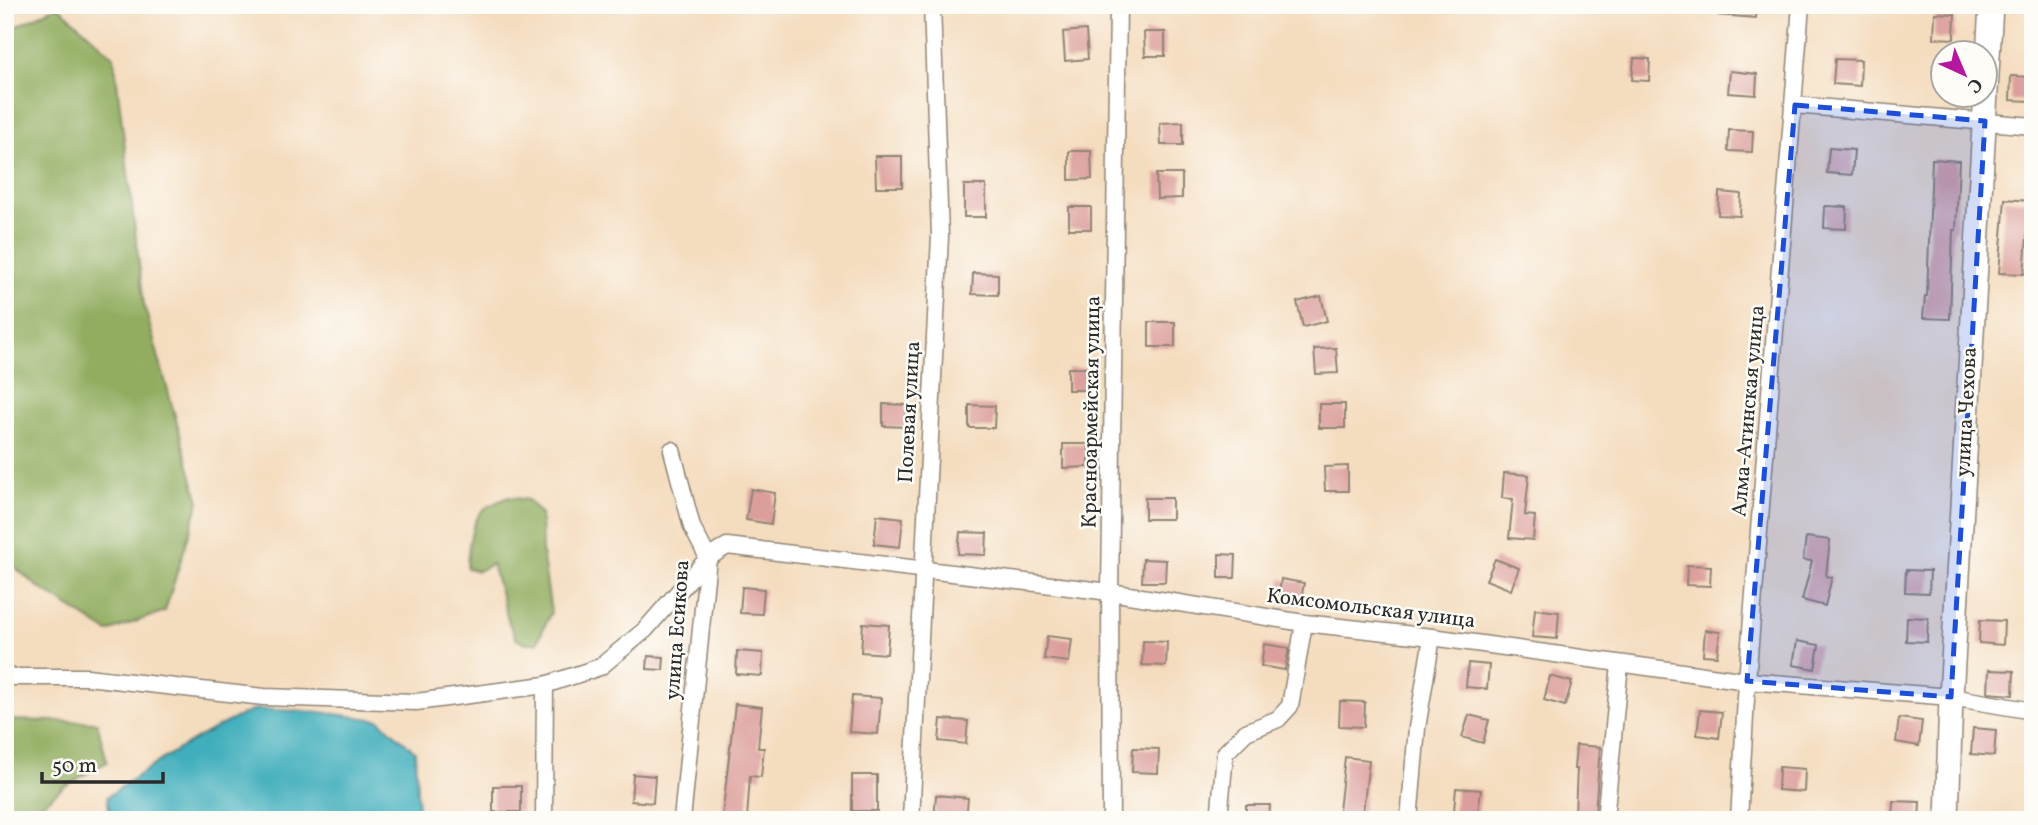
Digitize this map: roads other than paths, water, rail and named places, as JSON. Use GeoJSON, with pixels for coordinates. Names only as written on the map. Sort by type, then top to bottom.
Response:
{"type":"FeatureCollection","features":[{"type":"Feature","properties":{"kind":"street","name":"Полевая улица"},"geometry":{"type":"LineString","coordinates":[[911,820],[940,236],[932,5]]}},
{"type":"Feature","properties":{"kind":"street","name":"Красноармейская улица"},"geometry":{"type":"LineString","coordinates":[[1111,820],[1110,592],[1118,5]]}},
{"type":"Feature","properties":{"kind":"street","name":"Алма-Атинская улица"},"geometry":{"type":"LineString","coordinates":[[1739,820],[1747,681],[1801,5]]}},
{"type":"Feature","properties":{"kind":"street","name":"улица Чехова"},"geometry":{"type":"LineString","coordinates":[[1947,820],[1951,697],[1991,5]]}},
{"type":"Feature","properties":{"kind":"street"},"geometry":{"type":"LineString","coordinates":[[1795,105],[2033,126]]}},
{"type":"Feature","properties":{"kind":"street","name":"улица Есикова"},"geometry":{"type":"LineString","coordinates":[[672,450],[692,527],[708,558],[682,820]]}},
{"type":"Feature","properties":{"kind":"street","name":"Комсомольская улица"},"geometry":{"type":"LineString","coordinates":[[708,558],[727,546],[1110,592],[1304,623],[1747,681],[1951,697],[2033,711]]}},
{"type":"Feature","properties":{"kind":"street"},"geometry":{"type":"LineString","coordinates":[[5,677],[87,677],[264,698],[416,702],[545,685],[600,667],[645,630],[708,558]]}},
{"type":"Feature","properties":{"kind":"street"},"geometry":{"type":"LineString","coordinates":[[1219,820],[1225,753],[1246,733],[1278,719],[1290,706],[1304,623]]}},
{"type":"Feature","properties":{"kind":"street"},"geometry":{"type":"LineString","coordinates":[[1409,820],[1417,728],[1432,638]]}},
{"type":"Feature","properties":{"kind":"street"},"geometry":{"type":"LineString","coordinates":[[1605,820],[1620,664]]}},
{"type":"Feature","properties":{"kind":"street"},"geometry":{"type":"LineString","coordinates":[[544,820],[545,685]]}},
{"type":"Feature","properties":{"kind":"water"},"geometry":{"type":"Polygon","coordinates":[[[256,709],[320,712],[379,720],[415,751],[418,810],[416,820],[111,820],[107,797],[198,738],[256,709]]]}}]}
